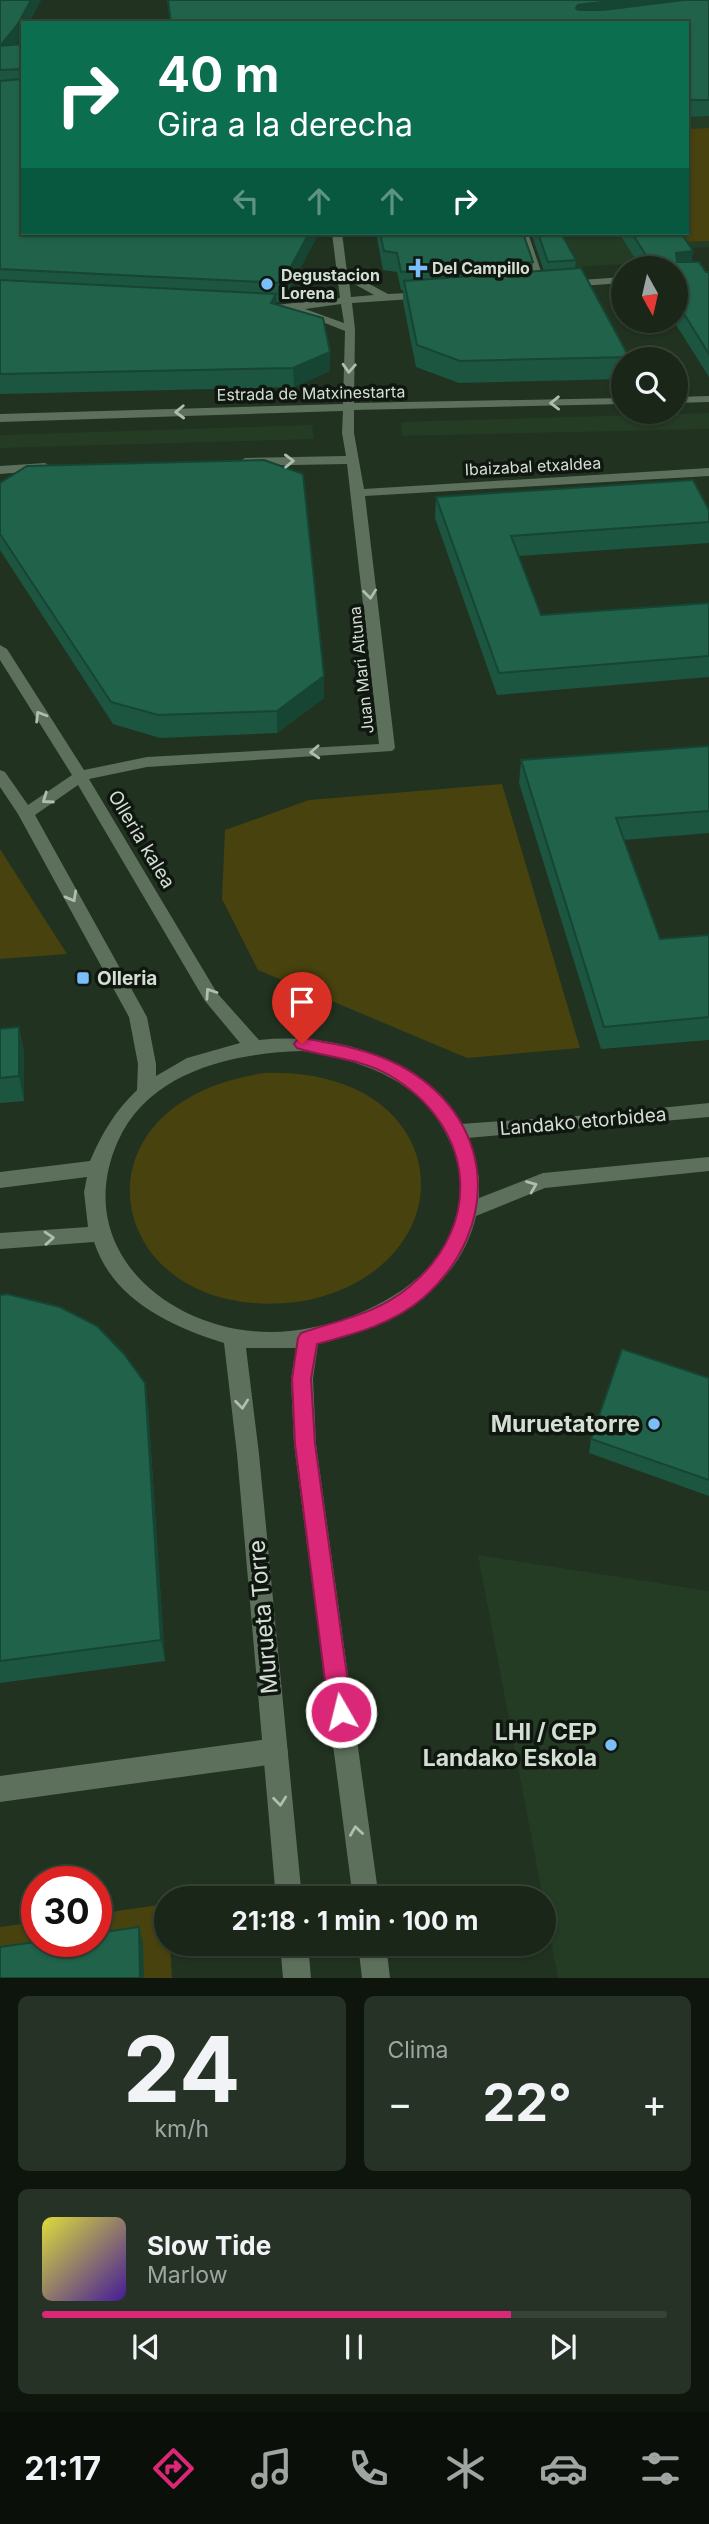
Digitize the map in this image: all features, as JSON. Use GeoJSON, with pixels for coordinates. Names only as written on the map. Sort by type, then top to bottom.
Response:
{"type":"FeatureCollection","features":[{"type":"Feature","properties":{"kind":"street","name":"Juan Mari Altuna"},"geometry":{"type":"LineString","coordinates":[[26,814],[80,775],[147,762],[387,748],[359,493],[351,460],[348,407],[350,329],[337,235]]}},
{"type":"Feature","properties":{"kind":"street"},"geometry":{"type":"LineString","coordinates":[[524,235],[541,286]]}},
{"type":"Feature","properties":{"kind":"street"},"geometry":{"type":"LineString","coordinates":[[342,273],[387,298]]}},
{"type":"Feature","properties":{"kind":"street"},"geometry":{"type":"LineString","coordinates":[[528,287],[611,281]]}},
{"type":"Feature","properties":{"kind":"street"},"geometry":{"type":"LineString","coordinates":[[259,307],[293,308],[347,300],[440,294]]}},
{"type":"Feature","properties":{"kind":"street"},"geometry":{"type":"LineString","coordinates":[[293,308],[350,329]]}},
{"type":"Feature","properties":{"kind":"street"},"geometry":{"type":"LineString","coordinates":[[688,400],[709,400]]}},
{"type":"Feature","properties":{"kind":"street","name":"Estrada de Matxinestarta"},"geometry":{"type":"LineString","coordinates":[[0,418],[611,401]]}},
{"type":"Feature","properties":{"kind":"street"},"geometry":{"type":"LineString","coordinates":[[229,463],[351,460]]}},
{"type":"Feature","properties":{"kind":"street"},"geometry":{"type":"LineString","coordinates":[[0,470],[65,467]]}},
{"type":"Feature","properties":{"kind":"street","name":"Ibaizabal etxaldea"},"geometry":{"type":"LineString","coordinates":[[359,493],[709,472]]}},
{"type":"Feature","properties":{"kind":"street","name":"Olleria kalea"},"geometry":{"type":"LineString","coordinates":[[0,649],[80,775],[211,997],[253,1046]]}},
{"type":"Feature","properties":{"kind":"street"},"geometry":{"type":"LineString","coordinates":[[0,775],[26,814],[138,1017],[147,1064],[146,1092]]}},
{"type":"Feature","properties":{"kind":"street"},"geometry":{"type":"LineString","coordinates":[[302,1044],[351,1052],[394,1070],[430,1097],[457,1131],[470,1170],[468,1211],[450,1256],[415,1293],[366,1322],[308,1338],[270,1340],[234,1336],[172,1316],[125,1279],[99,1234],[92,1201],[96,1168],[114,1127],[146,1092],[177,1070],[214,1055],[253,1046],[302,1044]]}},
{"type":"Feature","properties":{"kind":"street","name":"Landako etorbidea"},"geometry":{"type":"LineString","coordinates":[[457,1131],[591,1122],[709,1110]]}},
{"type":"Feature","properties":{"kind":"street"},"geometry":{"type":"LineString","coordinates":[[468,1211],[543,1181],[709,1164]]}},
{"type":"Feature","properties":{"kind":"street"},"geometry":{"type":"LineString","coordinates":[[0,1180],[96,1168]]}},
{"type":"Feature","properties":{"kind":"street"},"geometry":{"type":"LineString","coordinates":[[0,1241],[99,1234]]}},
{"type":"Feature","properties":{"kind":"street","name":"Murueta Torre"},"geometry":{"type":"LineString","coordinates":[[234,1336],[248,1454],[288,1886]]}},
{"type":"Feature","properties":{"kind":"street"},"geometry":{"type":"LineString","coordinates":[[308,1338],[302,1379],[305,1444],[364,1886]]}},
{"type":"Feature","properties":{"kind":"street"},"geometry":{"type":"LineString","coordinates":[[0,1789],[275,1751]]}},
{"type":"Feature","properties":{"kind":"street"},"geometry":{"type":"LineString","coordinates":[[295,1956],[298,1978]]}},
{"type":"Feature","properties":{"kind":"street"},"geometry":{"type":"LineString","coordinates":[[373,1956],[376,1978]]}},
{"type":"Feature","properties":{"kind":"shaded area"},"geometry":{"type":"Polygon","coordinates":[[[709,40],[709,247],[678,249],[682,256],[611,256],[611,265],[562,268],[551,235],[689,235],[689,41],[709,40]]]}},
{"type":"Feature","properties":{"kind":"shaded area"},"geometry":{"type":"Polygon","coordinates":[[[709,128],[709,241],[673,242],[670,235],[689,235],[689,129],[709,128]]]}},
{"type":"Feature","properties":{"kind":"shaded area"},"geometry":{"type":"Polygon","coordinates":[[[709,413],[709,429],[402,436],[401,422],[611,416],[611,424],[688,424],[688,414],[709,413]]]}},
{"type":"Feature","properties":{"kind":"shaded area"},"geometry":{"type":"Polygon","coordinates":[[[312,425],[314,439],[0,448],[0,435],[312,425]]]}},
{"type":"Feature","properties":{"kind":"shaded area"},"geometry":{"type":"Polygon","coordinates":[[[502,784],[580,1048],[467,1058],[258,970],[222,899],[225,830],[309,800],[502,784]]]}},
{"type":"Feature","properties":{"kind":"shaded area"},"geometry":{"type":"Polygon","coordinates":[[[0,849],[67,954],[0,959],[0,849]]]}},
{"type":"Feature","properties":{"kind":"shaded area"},"geometry":{"type":"Polygon","coordinates":[[[265,1073],[299,1074],[332,1080],[377,1102],[397,1120],[411,1141],[419,1163],[421,1187],[417,1211],[407,1235],[390,1257],[359,1281],[334,1293],[309,1300],[231,1300],[181,1280],[148,1247],[131,1207],[134,1164],[156,1124],[199,1092],[265,1073]]]}},
{"type":"Feature","properties":{"kind":"shaded area","name":"LHI / CEP Landako Eskola"},"geometry":{"type":"Polygon","coordinates":[[[478,1555],[709,1591],[709,1978],[558,1978],[554,1956],[556,1956],[556,1886],[541,1886],[478,1555]]]}},
{"type":"Feature","properties":{"kind":"shaded area"},"geometry":{"type":"Polygon","coordinates":[[[154,1906],[154,1956],[171,1956],[172,1978],[0,1978],[0,1927],[21,1924],[21,1957],[112,1957],[112,1912],[154,1906]]]}},
{"type":"Feature","properties":{"kind":"building"},"geometry":{"type":"Polygon","coordinates":[[[0,0],[31,0],[18,24],[0,46],[0,0]]]}},
{"type":"Feature","properties":{"kind":"building"},"geometry":{"type":"Polygon","coordinates":[[[168,0],[616,0],[578,5],[576,8],[603,10],[684,0],[709,0],[709,100],[689,100],[689,21],[171,21],[168,0]]]}},
{"type":"Feature","properties":{"kind":"building"},"geometry":{"type":"Polygon","coordinates":[[[21,44],[21,69],[0,70],[0,46],[21,44]]]}},
{"type":"Feature","properties":{"kind":"building"},"geometry":{"type":"Polygon","coordinates":[[[21,79],[21,235],[308,235],[282,283],[0,269],[0,81],[21,79]]]}},
{"type":"Feature","properties":{"kind":"building"},"geometry":{"type":"Polygon","coordinates":[[[380,235],[524,235],[533,262],[401,272],[397,253],[384,251],[380,235]]]}},
{"type":"Feature","properties":{"kind":"building"},"geometry":{"type":"Polygon","coordinates":[[[539,235],[562,235],[576,260],[548,262],[539,235]]]}},
{"type":"Feature","properties":{"kind":"building"},"geometry":{"type":"Polygon","coordinates":[[[633,235],[682,235],[693,251],[676,253],[676,256],[646,256],[633,235]]]}},
{"type":"Feature","properties":{"kind":"building"},"geometry":{"type":"Polygon","coordinates":[[[688,262],[699,262],[706,272],[709,272],[709,354],[688,320],[688,262]]]}},
{"type":"Feature","properties":{"kind":"building"},"geometry":{"type":"Polygon","coordinates":[[[581,268],[611,324],[611,333],[616,333],[624,347],[611,347],[611,357],[460,361],[417,345],[404,281],[581,268]]]}},
{"type":"Feature","properties":{"kind":"building"},"geometry":{"type":"Polygon","coordinates":[[[0,280],[276,294],[271,303],[323,318],[330,352],[293,368],[0,374],[0,280]]]}},
{"type":"Feature","properties":{"kind":"building"},"geometry":{"type":"Polygon","coordinates":[[[264,460],[303,474],[324,676],[277,711],[158,715],[111,702],[0,534],[0,483],[27,466],[264,460]]]}},
{"type":"Feature","properties":{"kind":"building"},"geometry":{"type":"Polygon","coordinates":[[[693,480],[709,510],[709,522],[511,536],[541,615],[709,603],[709,656],[499,673],[436,497],[693,480]]]}},
{"type":"Feature","properties":{"kind":"building"},"geometry":{"type":"Polygon","coordinates":[[[709,746],[709,811],[616,818],[660,939],[709,935],[709,1017],[604,1027],[521,760],[709,746]]]}},
{"type":"Feature","properties":{"kind":"building"},"geometry":{"type":"Polygon","coordinates":[[[19,1027],[19,1076],[0,1078],[0,1029],[19,1027]]]}},
{"type":"Feature","properties":{"kind":"building"},"geometry":{"type":"Polygon","coordinates":[[[7,1294],[60,1307],[97,1326],[124,1354],[145,1383],[161,1640],[0,1661],[0,1295],[7,1294]]]}},
{"type":"Feature","properties":{"kind":"building","name":"Muruetatorre"},"geometry":{"type":"Polygon","coordinates":[[[622,1349],[709,1378],[709,1480],[591,1439],[622,1349]]]}},
{"type":"Feature","properties":{"kind":"building"},"geometry":{"type":"Polygon","coordinates":[[[139,1927],[140,1978],[0,1978],[0,1947],[21,1944],[21,1957],[112,1957],[112,1931],[139,1927]]]}},
{"type":"Feature","properties":{"kind":"place","name":"Del Campillo"},"geometry":{"type":"Point","coordinates":[418,268]}},
{"type":"Feature","properties":{"kind":"place","name":"Degustacion Lorena"},"geometry":{"type":"Point","coordinates":[267,284]}},
{"type":"Feature","properties":{"kind":"place","name":"Olleria"},"geometry":{"type":"Point","coordinates":[83,978]}},
{"type":"Feature","properties":{"kind":"place","name":"Muruetatorre"},"geometry":{"type":"Point","coordinates":[654,1424]}},
{"type":"Feature","properties":{"kind":"place","name":"LHI / CEP Landako Eskola"},"geometry":{"type":"Point","coordinates":[611,1745]}},
{"type":"Feature","properties":{"kind":"route"},"geometry":{"type":"LineString","coordinates":[[302,1044],[351,1052],[394,1070],[430,1097],[457,1131],[470,1170],[468,1211],[450,1256],[415,1293],[366,1322],[308,1338],[302,1379],[305,1444],[341,1712]]}}]}
